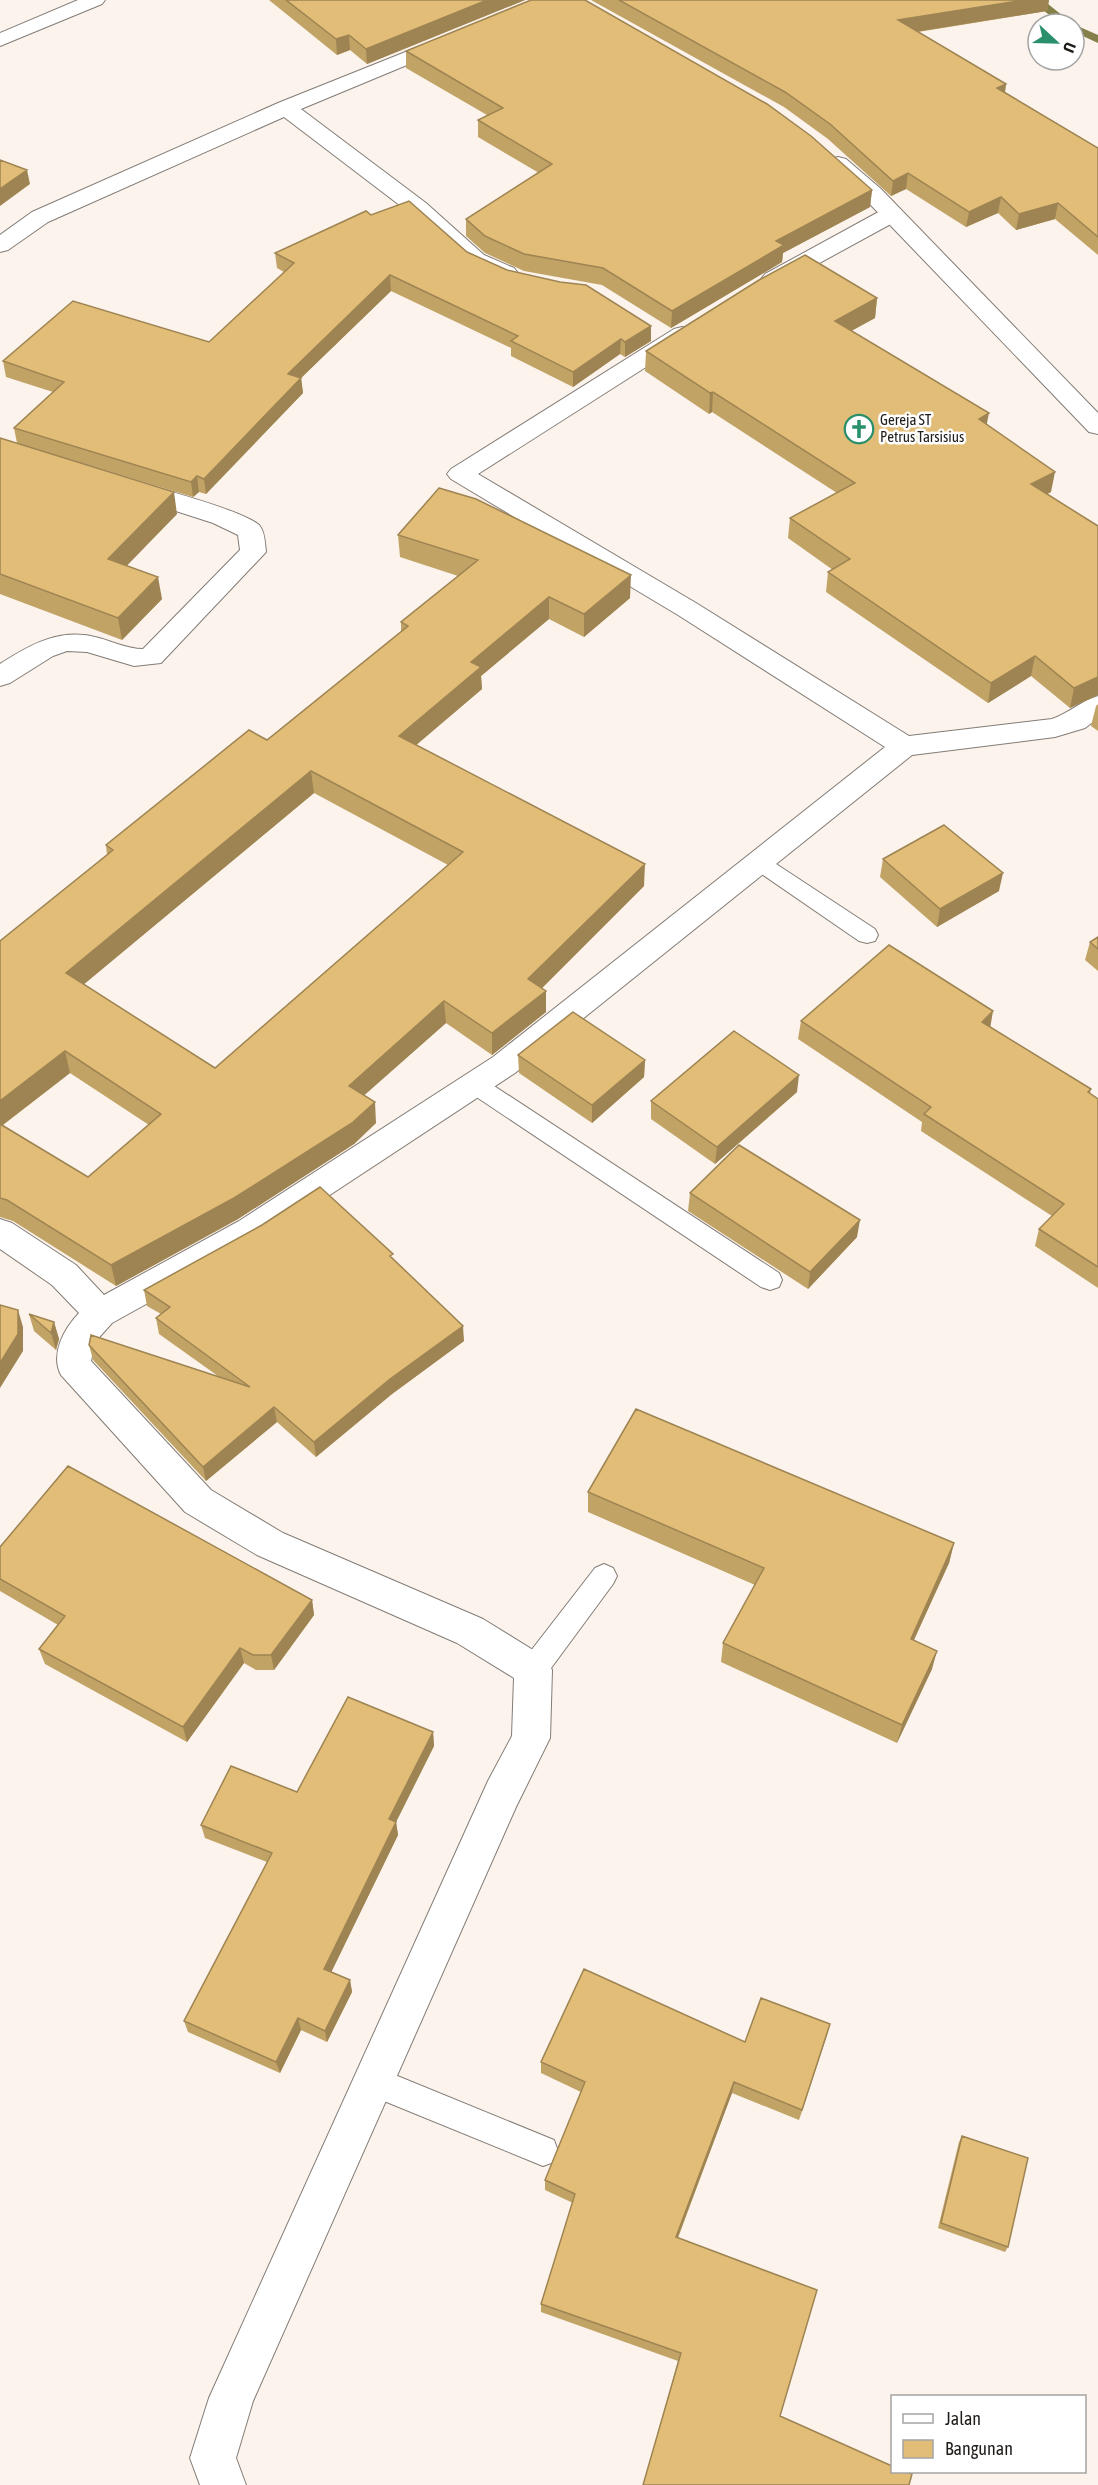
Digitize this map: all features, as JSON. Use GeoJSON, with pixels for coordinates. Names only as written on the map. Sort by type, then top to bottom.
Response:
{"type":"FeatureCollection","features":[{"type":"Feature","properties":{"kind":"street"},"geometry":{"type":"LineString","coordinates":[[0,40],[96,0]]}},
{"type":"Feature","properties":{"kind":"street"},"geometry":{"type":"LineString","coordinates":[[0,245],[40,217],[286,108],[472,32]]}},
{"type":"Feature","properties":{"kind":"street"},"geometry":{"type":"LineString","coordinates":[[286,108],[418,208],[476,260],[527,280]]}},
{"type":"Feature","properties":{"kind":"street"},"geometry":{"type":"LineString","coordinates":[[826,152],[892,214],[1098,427]]}},
{"type":"Feature","properties":{"kind":"street"},"geometry":{"type":"LineString","coordinates":[[759,287],[892,214]]}},
{"type":"Feature","properties":{"kind":"street"},"geometry":{"type":"LineString","coordinates":[[700,323],[661,335],[460,474],[687,609],[904,746]]}},
{"type":"Feature","properties":{"kind":"street"},"geometry":{"type":"LineString","coordinates":[[0,677],[46,647],[71,641],[91,644],[133,659],[151,657],[253,552],[250,531],[222,517],[110,482]]}},
{"type":"Feature","properties":{"kind":"street"},"geometry":{"type":"LineString","coordinates":[[223,2485],[213,2458],[231,2398],[502,1794],[531,1738],[533,1670],[470,1631],[270,1544],[198,1501],[73,1365],[79,1336],[100,1313],[250,1230],[504,1065],[904,746],[1055,728],[1075,721],[1098,705]]}},
{"type":"Feature","properties":{"kind":"street"},"geometry":{"type":"LineString","coordinates":[[0,1232],[64,1275],[100,1313]]}},
{"type":"Feature","properties":{"kind":"lane"},"geometry":{"type":"LineString","coordinates":[[760,863],[867,935]]}},
{"type":"Feature","properties":{"kind":"lane"},"geometry":{"type":"LineString","coordinates":[[474,1084],[770,1280]]}},
{"type":"Feature","properties":{"kind":"lane"},"geometry":{"type":"LineString","coordinates":[[533,1670],[604,1576]]}},
{"type":"Feature","properties":{"kind":"lane"},"geometry":{"type":"LineString","coordinates":[[373,2081],[543,2151]]}},
{"type":"Feature","properties":{"kind":"building"},"geometry":{"type":"Polygon","coordinates":[[[286,0],[487,0],[366,49],[349,35],[336,39],[286,0]]]}},
{"type":"Feature","properties":{"kind":"building"},"geometry":{"type":"Polygon","coordinates":[[[531,0],[585,0],[767,104],[811,136],[872,190],[776,241],[784,245],[672,311],[603,268],[524,254],[485,236],[466,219],[552,164],[478,120],[503,108],[406,51],[531,0]]]}},
{"type":"Feature","properties":{"kind":"building"},"geometry":{"type":"Polygon","coordinates":[[[619,0],[1024,0],[898,20],[1006,84],[997,88],[1098,148],[1098,237],[1058,203],[1019,214],[1001,197],[969,212],[908,173],[893,181],[830,124],[785,92],[619,0]]]}},
{"type":"Feature","properties":{"kind":"building"},"geometry":{"type":"Polygon","coordinates":[[[0,160],[27,170],[0,189],[0,160]]]}},
{"type":"Feature","properties":{"kind":"building"},"geometry":{"type":"Polygon","coordinates":[[[409,201],[467,252],[507,270],[560,282],[586,285],[651,326],[625,342],[621,339],[573,372],[511,341],[518,336],[390,275],[288,374],[301,378],[204,479],[197,476],[191,482],[14,428],[64,382],[3,361],[73,301],[209,342],[294,263],[275,253],[366,211],[371,215],[409,201]]]}},
{"type":"Feature","properties":{"kind":"building"},"geometry":{"type":"Polygon","coordinates":[[[805,255],[877,298],[835,321],[989,413],[979,419],[1055,472],[1031,484],[1098,526],[1098,677],[1074,688],[1035,656],[991,683],[828,572],[850,559],[790,518],[855,483],[646,351],[759,280],[805,255]]]}},
{"type":"Feature","properties":{"kind":"building"},"geometry":{"type":"Polygon","coordinates":[[[0,438],[174,492],[108,559],[158,577],[118,618],[0,574],[0,438]]]}},
{"type":"Feature","properties":{"kind":"building"},"geometry":{"type":"Polygon","coordinates":[[[439,488],[476,499],[631,575],[584,614],[549,597],[471,662],[481,667],[399,736],[645,864],[528,979],[546,991],[492,1033],[444,1001],[349,1086],[375,1102],[352,1123],[234,1198],[111,1265],[7,1200],[0,1198],[0,1124],[88,1177],[161,1114],[65,1051],[0,1101],[0,941],[113,850],[106,845],[249,730],[267,740],[408,626],[401,622],[478,560],[398,535],[439,488]],[[311,771],[66,973],[215,1068],[463,852],[311,771]]]}},
{"type":"Feature","properties":{"kind":"building"},"geometry":{"type":"Polygon","coordinates":[[[944,825],[1003,873],[940,909],[883,859],[944,825]]]}},
{"type":"Feature","properties":{"kind":"building"},"geometry":{"type":"Polygon","coordinates":[[[1098,937],[1098,949],[1090,942],[1098,937]]]}},
{"type":"Feature","properties":{"kind":"building"},"geometry":{"type":"Polygon","coordinates":[[[889,945],[993,1011],[982,1022],[1091,1089],[1088,1092],[1098,1099],[1098,1267],[1039,1229],[1064,1204],[924,1114],[931,1107],[801,1021],[889,945]]]}},
{"type":"Feature","properties":{"kind":"building"},"geometry":{"type":"Polygon","coordinates":[[[573,1012],[645,1060],[592,1105],[518,1055],[573,1012]]]}},
{"type":"Feature","properties":{"kind":"building"},"geometry":{"type":"Polygon","coordinates":[[[734,1031],[799,1075],[717,1147],[651,1101],[734,1031]]]}},
{"type":"Feature","properties":{"kind":"building"},"geometry":{"type":"Polygon","coordinates":[[[739,1145],[860,1220],[810,1272],[690,1193],[739,1145]]]}},
{"type":"Feature","properties":{"kind":"building"},"geometry":{"type":"Polygon","coordinates":[[[320,1187],[393,1254],[390,1256],[463,1326],[390,1379],[314,1442],[274,1407],[203,1467],[89,1345],[91,1335],[250,1387],[156,1318],[170,1307],[144,1290],[262,1225],[320,1187]]]}},
{"type":"Feature","properties":{"kind":"building"},"geometry":{"type":"Polygon","coordinates":[[[0,1305],[18,1310],[18,1334],[0,1363],[0,1305]]]}},
{"type":"Feature","properties":{"kind":"building"},"geometry":{"type":"Polygon","coordinates":[[[29,1314],[54,1322],[51,1333],[29,1314]]]}},
{"type":"Feature","properties":{"kind":"building"},"geometry":{"type":"Polygon","coordinates":[[[636,1409],[954,1543],[911,1639],[937,1651],[902,1725],[723,1643],[764,1568],[588,1492],[636,1409]]]}},
{"type":"Feature","properties":{"kind":"building"},"geometry":{"type":"Polygon","coordinates":[[[68,1466],[312,1600],[271,1655],[253,1655],[240,1648],[183,1727],[39,1649],[65,1616],[0,1579],[0,1547],[68,1466]]]}},
{"type":"Feature","properties":{"kind":"building"},"geometry":{"type":"Polygon","coordinates":[[[348,1697],[433,1732],[389,1819],[396,1822],[324,1969],[350,1980],[325,2031],[298,2018],[276,2062],[184,2021],[272,1853],[201,1825],[231,1766],[297,1792],[348,1697]]]}},
{"type":"Feature","properties":{"kind":"building"},"geometry":{"type":"Polygon","coordinates":[[[584,1969],[745,2042],[761,1998],[830,2024],[802,2110],[734,2082],[676,2237],[817,2290],[780,2416],[891,2466],[891,2473],[912,2474],[909,2485],[643,2485],[681,2353],[541,2304],[575,2194],[545,2180],[585,2082],[541,2062],[584,1969]]]}},
{"type":"Feature","properties":{"kind":"building"},"geometry":{"type":"Polygon","coordinates":[[[962,2136],[1028,2158],[1008,2247],[941,2223],[962,2136]]]}},
{"type":"Feature","properties":{"kind":"waterway"},"geometry":{"type":"LineString","coordinates":[[1036,0],[1052,12]]}},
{"type":"Feature","properties":{"kind":"waterway"},"geometry":{"type":"LineString","coordinates":[[1086,34],[1098,40]]}},
{"type":"Feature","properties":{"kind":"place","name":"Gereja ST Petrus Tarsisius"},"geometry":{"type":"Point","coordinates":[859,429]}}]}
